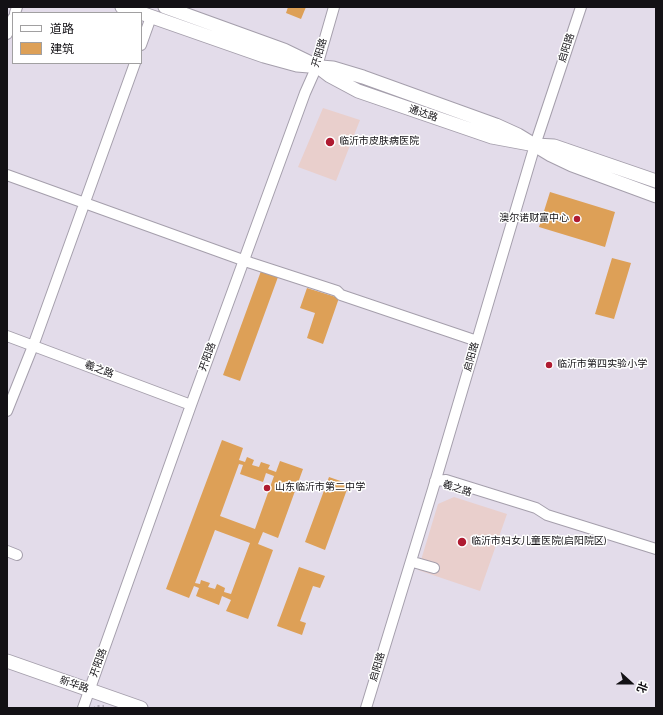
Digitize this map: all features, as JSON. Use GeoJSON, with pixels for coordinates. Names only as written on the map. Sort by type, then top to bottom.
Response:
{"type":"FeatureCollection","features":[{"type":"Feature","properties":{"kind":"main road"},"geometry":{"type":"LineString","coordinates":[[122,7],[138,12]]}},
{"type":"Feature","properties":{"kind":"main road","name":"通达路"},"geometry":{"type":"LineString","coordinates":[[165,7],[284,50],[316,66],[330,76],[358,91],[492,137],[535,145],[554,146],[655,178]]}},
{"type":"Feature","properties":{"kind":"main road"},"geometry":{"type":"LineString","coordinates":[[144,14],[264,56],[297,65],[316,66]]}},
{"type":"Feature","properties":{"kind":"main road","name":"通达路"},"geometry":{"type":"LineString","coordinates":[[535,145],[572,165],[656,196]]}},
{"type":"Feature","properties":{"kind":"main road","name":"新华路"},"geometry":{"type":"LineString","coordinates":[[7,662],[141,708]]}},
{"type":"Feature","properties":{"kind":"street","name":"开阳路"},"geometry":{"type":"LineString","coordinates":[[83,708],[191,405],[316,66],[334,7]]}},
{"type":"Feature","properties":{"kind":"street","name":"启阳路"},"geometry":{"type":"LineString","coordinates":[[366,708],[411,564],[535,145],[581,7]]}},
{"type":"Feature","properties":{"kind":"street"},"geometry":{"type":"LineString","coordinates":[[142,35],[144,14]]}},
{"type":"Feature","properties":{"kind":"street"},"geometry":{"type":"LineString","coordinates":[[7,34],[12,21]]}},
{"type":"Feature","properties":{"kind":"street"},"geometry":{"type":"LineString","coordinates":[[7,411],[33,346],[135,64]]}},
{"type":"Feature","properties":{"kind":"street"},"geometry":{"type":"LineString","coordinates":[[7,175],[244,260],[337,291],[341,295],[476,341]]}},
{"type":"Feature","properties":{"kind":"street","name":"羲之路"},"geometry":{"type":"LineString","coordinates":[[7,336],[191,405]]}},
{"type":"Feature","properties":{"kind":"street","name":"羲之路"},"geometry":{"type":"LineString","coordinates":[[435,481],[443,486],[536,514],[547,515],[656,549]]}},
{"type":"Feature","properties":{"kind":"street"},"geometry":{"type":"LineString","coordinates":[[411,564],[434,568]]}},
{"type":"Feature","properties":{"kind":"path"},"geometry":{"type":"LineString","coordinates":[[93,708],[97,706],[108,706]]}},
{"type":"Feature","properties":{"kind":"shaded area","name":"临沂市皮肤病医院"},"geometry":{"type":"Polygon","coordinates":[[[323,108],[360,120],[336,181],[298,167],[323,108]]]}},
{"type":"Feature","properties":{"kind":"shaded area","name":"临沂市妇女儿童医院(启阳院区)"},"geometry":{"type":"Polygon","coordinates":[[[454,497],[507,514],[480,591],[418,570],[438,504],[454,497]]]}},
{"type":"Feature","properties":{"kind":"building"},"geometry":{"type":"Polygon","coordinates":[[[288,7],[306,7],[301,19],[286,13],[288,7]]]}},
{"type":"Feature","properties":{"kind":"building","name":"澳尔诺财富中心"},"geometry":{"type":"Polygon","coordinates":[[[550,192],[615,212],[605,247],[539,227],[550,192]]]}},
{"type":"Feature","properties":{"kind":"building"},"geometry":{"type":"Polygon","coordinates":[[[612,258],[631,263],[614,319],[595,314],[612,258]]]}},
{"type":"Feature","properties":{"kind":"building"},"geometry":{"type":"Polygon","coordinates":[[[261,271],[278,277],[240,381],[223,375],[261,271]]]}},
{"type":"Feature","properties":{"kind":"building"},"geometry":{"type":"Polygon","coordinates":[[[307,288],[339,298],[323,344],[307,338],[315,313],[300,308],[307,288]]]}},
{"type":"Feature","properties":{"kind":"building"},"geometry":{"type":"Polygon","coordinates":[[[222,440],[243,448],[239,460],[245,462],[247,457],[254,460],[252,465],[259,467],[261,462],[270,465],[268,469],[276,472],[280,461],[303,469],[278,538],[263,532],[258,544],[273,550],[248,619],[226,611],[231,600],[222,596],[219,605],[196,596],[199,588],[194,586],[189,598],[166,589],[222,440]],[[239,464],[220,516],[255,529],[274,476],[266,473],[263,482],[240,474],[243,465],[239,464]],[[215,530],[195,583],[200,584],[201,580],[210,583],[208,587],[215,589],[217,584],[225,588],[224,592],[231,594],[250,543],[215,530]]]}},
{"type":"Feature","properties":{"kind":"building"},"geometry":{"type":"Polygon","coordinates":[[[329,477],[349,484],[325,550],[305,542],[329,477]]]}},
{"type":"Feature","properties":{"kind":"building"},"geometry":{"type":"Polygon","coordinates":[[[299,567],[325,576],[320,588],[313,586],[300,621],[306,623],[302,635],[277,626],[299,567]]]}},
{"type":"Feature","properties":{"kind":"place","name":"临沂市皮肤病医院"},"geometry":{"type":"Point","coordinates":[330,142]}},
{"type":"Feature","properties":{"kind":"place","name":"澳尔诺财富中心"},"geometry":{"type":"Point","coordinates":[577,219]}},
{"type":"Feature","properties":{"kind":"place","name":"临沂市第四实验小学"},"geometry":{"type":"Point","coordinates":[549,365]}},
{"type":"Feature","properties":{"kind":"place","name":"山东临沂市第二中学"},"geometry":{"type":"Point","coordinates":[267,488]}},
{"type":"Feature","properties":{"kind":"place","name":"临沂市妇女儿童医院(启阳院区)"},"geometry":{"type":"Point","coordinates":[462,542]}}]}
